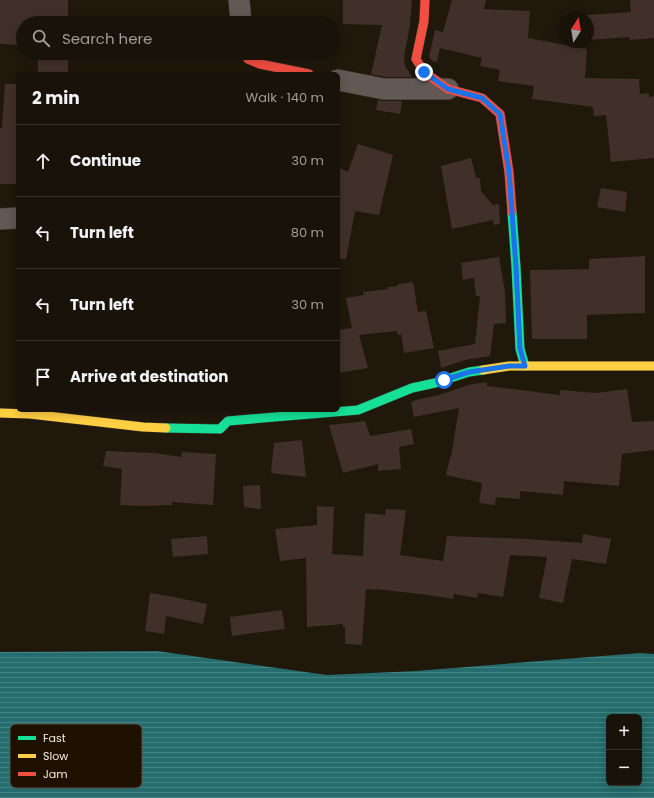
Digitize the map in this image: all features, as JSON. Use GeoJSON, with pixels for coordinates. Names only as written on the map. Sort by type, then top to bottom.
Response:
{"type":"FeatureCollection","features":[{"type":"Feature","properties":{"kind":"street"},"geometry":{"type":"LineString","coordinates":[[239,0],[240,16]]}},
{"type":"Feature","properties":{"kind":"street"},"geometry":{"type":"LineString","coordinates":[[425,0],[424,21],[416,59],[424,72],[448,89]]}},
{"type":"Feature","properties":{"kind":"street"},"geometry":{"type":"LineString","coordinates":[[250,60],[260,64],[299,72]]}},
{"type":"Feature","properties":{"kind":"street"},"geometry":{"type":"LineString","coordinates":[[340,80],[384,89],[448,89],[482,98],[500,114],[509,172],[520,349],[525,366]]}},
{"type":"Feature","properties":{"kind":"street"},"geometry":{"type":"LineString","coordinates":[[0,219],[16,218]]}},
{"type":"Feature","properties":{"kind":"street"},"geometry":{"type":"LineString","coordinates":[[340,412],[358,410],[412,388],[435,383],[469,372],[509,366],[654,366]]}},
{"type":"Feature","properties":{"kind":"street"},"geometry":{"type":"LineString","coordinates":[[0,413],[30,414],[143,427],[220,429],[228,421],[334,412]]}},
{"type":"Feature","properties":{"kind":"water"},"geometry":{"type":"Polygon","coordinates":[[[157,651],[327,675],[416,671],[640,653],[654,654],[654,798],[0,798],[0,652],[157,651]]]}},
{"type":"Feature","properties":{"kind":"building"},"geometry":{"type":"Polygon","coordinates":[[[0,0],[68,0],[68,16],[16,16],[16,45],[0,44],[0,0]]]}},
{"type":"Feature","properties":{"kind":"building"},"geometry":{"type":"Polygon","coordinates":[[[343,0],[412,0],[410,25],[404,57],[405,66],[412,77],[385,77],[371,74],[382,25],[343,24],[343,0]]]}},
{"type":"Feature","properties":{"kind":"building"},"geometry":{"type":"Polygon","coordinates":[[[452,0],[486,0],[484,9],[530,11],[528,38],[558,44],[558,48],[587,49],[585,78],[639,79],[640,94],[649,93],[649,97],[654,96],[654,158],[611,162],[606,115],[594,116],[593,107],[532,99],[534,86],[498,81],[500,70],[480,66],[482,58],[440,48],[437,62],[432,61],[429,57],[435,30],[443,32],[452,0]]]}},
{"type":"Feature","properties":{"kind":"building"},"geometry":{"type":"Polygon","coordinates":[[[630,0],[654,0],[654,38],[630,40],[629,37],[594,40],[594,15],[631,12],[630,0]]]}},
{"type":"Feature","properties":{"kind":"building"},"geometry":{"type":"Polygon","coordinates":[[[38,60],[68,60],[68,72],[38,72],[38,60]]]}},
{"type":"Feature","properties":{"kind":"building"},"geometry":{"type":"Polygon","coordinates":[[[5,84],[16,84],[16,184],[0,184],[0,128],[2,128],[5,84]]]}},
{"type":"Feature","properties":{"kind":"building"},"geometry":{"type":"Polygon","coordinates":[[[378,100],[402,101],[400,114],[376,110],[378,100]]]}},
{"type":"Feature","properties":{"kind":"building"},"geometry":{"type":"Polygon","coordinates":[[[358,144],[393,155],[379,215],[355,211],[346,259],[340,259],[340,168],[348,172],[358,144]]]}},
{"type":"Feature","properties":{"kind":"building"},"geometry":{"type":"Polygon","coordinates":[[[471,158],[476,178],[480,178],[481,191],[493,205],[499,204],[500,224],[494,225],[493,220],[452,229],[441,166],[471,158]]]}},
{"type":"Feature","properties":{"kind":"building"},"geometry":{"type":"Polygon","coordinates":[[[601,188],[627,192],[625,212],[597,207],[601,188]]]}},
{"type":"Feature","properties":{"kind":"building"},"geometry":{"type":"Polygon","coordinates":[[[645,256],[645,313],[587,315],[587,339],[532,339],[530,270],[589,269],[589,259],[645,256]]]}},
{"type":"Feature","properties":{"kind":"building"},"geometry":{"type":"Polygon","coordinates":[[[499,257],[505,292],[506,323],[494,324],[490,356],[465,360],[441,368],[438,351],[475,344],[480,296],[476,296],[474,278],[463,280],[461,263],[499,257]]]}},
{"type":"Feature","properties":{"kind":"building"},"geometry":{"type":"Polygon","coordinates":[[[413,282],[418,312],[426,311],[434,348],[404,353],[401,334],[398,335],[397,331],[359,335],[368,368],[340,373],[340,330],[352,328],[346,298],[364,295],[363,292],[388,289],[388,287],[398,286],[398,284],[413,282]]]}},
{"type":"Feature","properties":{"kind":"building"},"geometry":{"type":"Polygon","coordinates":[[[487,382],[487,386],[560,395],[560,390],[596,393],[627,389],[632,422],[654,421],[654,450],[622,454],[619,486],[564,481],[563,495],[520,491],[520,499],[496,497],[495,505],[479,503],[482,483],[446,475],[451,457],[459,408],[414,417],[411,402],[439,395],[472,384],[487,382]]]}},
{"type":"Feature","properties":{"kind":"building"},"geometry":{"type":"Polygon","coordinates":[[[365,421],[370,436],[411,429],[414,444],[399,447],[401,469],[378,471],[378,464],[343,473],[329,425],[365,421]]]}},
{"type":"Feature","properties":{"kind":"building"},"geometry":{"type":"Polygon","coordinates":[[[302,440],[306,477],[271,473],[274,443],[302,440]]]}},
{"type":"Feature","properties":{"kind":"building"},"geometry":{"type":"Polygon","coordinates":[[[106,451],[155,453],[181,457],[182,452],[216,454],[213,505],[172,502],[172,505],[120,505],[122,469],[103,466],[106,451]]]}},
{"type":"Feature","properties":{"kind":"building"},"geometry":{"type":"Polygon","coordinates":[[[260,485],[261,509],[244,507],[243,486],[260,485]]]}},
{"type":"Feature","properties":{"kind":"building"},"geometry":{"type":"Polygon","coordinates":[[[317,506],[334,507],[332,554],[363,556],[365,513],[385,515],[386,509],[406,510],[400,555],[443,561],[447,536],[529,539],[582,543],[583,534],[611,539],[606,564],[572,559],[563,603],[539,598],[547,557],[510,555],[503,597],[478,593],[477,598],[454,594],[453,599],[366,589],[362,645],[345,644],[345,627],[343,627],[343,624],[307,627],[306,558],[280,561],[275,529],[317,525],[317,506]]]}},
{"type":"Feature","properties":{"kind":"building"},"geometry":{"type":"Polygon","coordinates":[[[207,536],[208,554],[173,557],[171,539],[207,536]]]}},
{"type":"Feature","properties":{"kind":"building"},"geometry":{"type":"Polygon","coordinates":[[[150,593],[207,604],[203,624],[166,616],[164,634],[145,631],[150,593]]]}},
{"type":"Feature","properties":{"kind":"building"},"geometry":{"type":"Polygon","coordinates":[[[282,610],[285,629],[232,636],[230,617],[282,610]]]}},
{"type":"Feature","properties":{"kind":"traffic: fast"},"geometry":{"type":"LineString","coordinates":[[512,212],[520,349],[525,366]]}},
{"type":"Feature","properties":{"kind":"traffic: fast"},"geometry":{"type":"LineString","coordinates":[[340,412],[358,410],[412,388],[435,383],[469,372],[483,370]]}},
{"type":"Feature","properties":{"kind":"traffic: fast"},"geometry":{"type":"LineString","coordinates":[[166,428],[220,429],[228,421],[334,412]]}},
{"type":"Feature","properties":{"kind":"traffic: slow"},"geometry":{"type":"LineString","coordinates":[[483,370],[509,366],[654,366]]}},
{"type":"Feature","properties":{"kind":"traffic: slow"},"geometry":{"type":"LineString","coordinates":[[0,413],[30,414],[143,427],[166,428]]}},
{"type":"Feature","properties":{"kind":"traffic: jam"},"geometry":{"type":"LineString","coordinates":[[425,0],[424,21],[416,59],[424,72],[448,89],[482,98],[500,114],[509,172],[512,212]]}},
{"type":"Feature","properties":{"kind":"traffic: jam"},"geometry":{"type":"LineString","coordinates":[[250,60],[260,64],[299,72]]}},
{"type":"Feature","properties":{"kind":"route"},"geometry":{"type":"LineString","coordinates":[[424,72],[448,89],[482,98],[500,114],[509,172],[520,349],[525,366],[509,366],[469,372],[444,380]]}}]}
